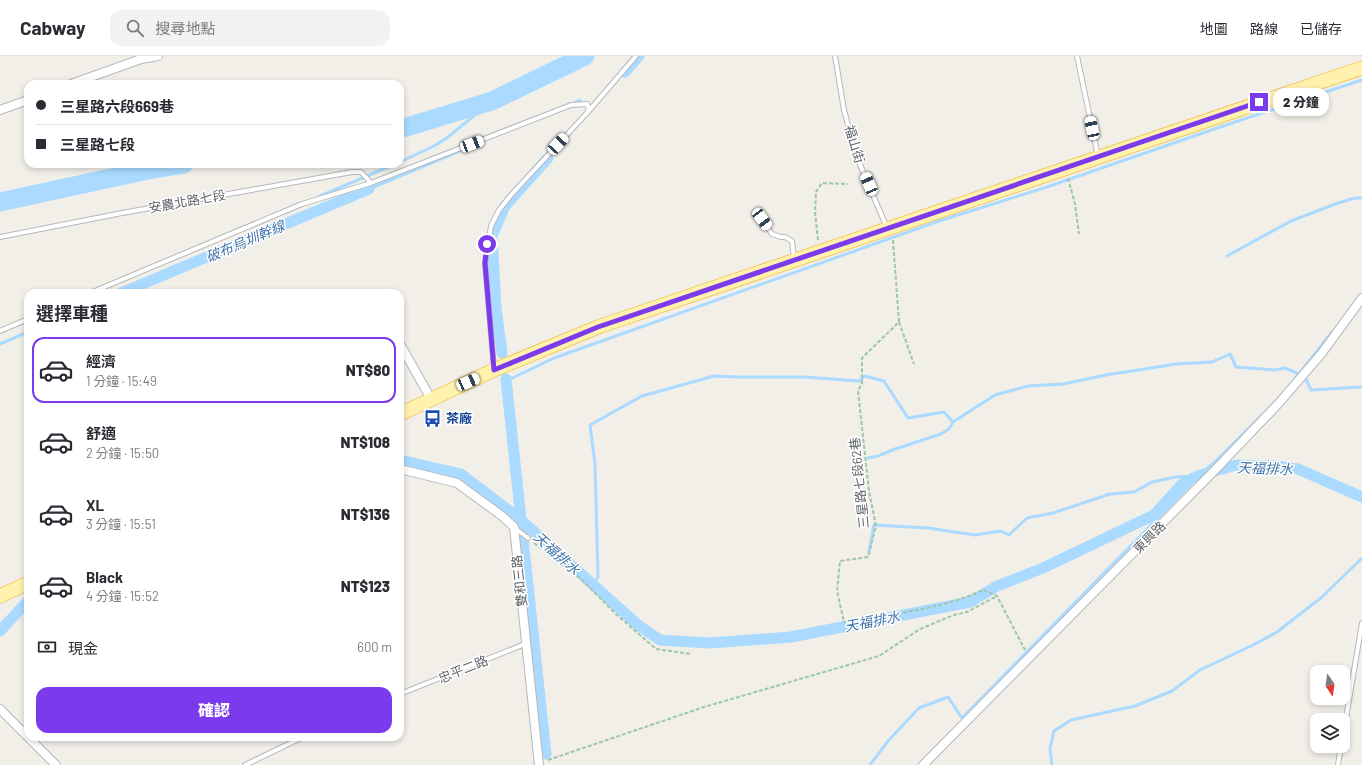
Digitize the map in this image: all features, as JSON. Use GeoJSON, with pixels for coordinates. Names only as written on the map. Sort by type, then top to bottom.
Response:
{"type":"FeatureCollection","features":[{"type":"Feature","properties":{"kind":"main road"},"geometry":{"type":"LineString","coordinates":[[404,412],[501,367],[598,327],[1098,156],[1362,68]]}},
{"type":"Feature","properties":{"kind":"main road"},"geometry":{"type":"LineString","coordinates":[[0,596],[24,585]]}},
{"type":"Feature","properties":{"kind":"street"},"geometry":{"type":"LineString","coordinates":[[83,80],[141,59],[158,56]]}},
{"type":"Feature","properties":{"kind":"street"},"geometry":{"type":"LineString","coordinates":[[0,110],[24,101]]}},
{"type":"Feature","properties":{"kind":"street","name":"東興路"},"geometry":{"type":"LineString","coordinates":[[923,765],[1215,470],[1279,403],[1317,359],[1362,298]]}},
{"type":"Feature","properties":{"kind":"street"},"geometry":{"type":"LineString","coordinates":[[404,351],[431,399]]}},
{"type":"Feature","properties":{"kind":"street"},"geometry":{"type":"LineString","coordinates":[[404,470],[457,483],[502,516],[517,530]]}},
{"type":"Feature","properties":{"kind":"street","name":"雙和三路"},"geometry":{"type":"LineString","coordinates":[[517,530],[525,644],[539,765]]}},
{"type":"Feature","properties":{"kind":"street"},"geometry":{"type":"LineString","coordinates":[[0,709],[24,733]]}},
{"type":"Feature","properties":{"kind":"street"},"geometry":{"type":"LineString","coordinates":[[32,741],[56,765]]}},
{"type":"Feature","properties":{"kind":"lane"},"geometry":{"type":"LineString","coordinates":[[501,367],[485,263],[490,226],[499,210],[511,195],[587,113],[636,56]]}},
{"type":"Feature","properties":{"kind":"lane","name":"福山街"},"geometry":{"type":"LineString","coordinates":[[835,56],[844,110],[856,155],[890,227]]}},
{"type":"Feature","properties":{"kind":"lane"},"geometry":{"type":"LineString","coordinates":[[1076,56],[1098,156]]}},
{"type":"Feature","properties":{"kind":"lane"},"geometry":{"type":"LineString","coordinates":[[100,289],[302,204],[371,183],[571,105],[587,104],[589,108],[587,113]]}},
{"type":"Feature","properties":{"kind":"lane","name":"安農北路七段"},"geometry":{"type":"LineString","coordinates":[[0,237],[122,213],[352,172],[361,172],[371,183]]}},
{"type":"Feature","properties":{"kind":"lane"},"geometry":{"type":"LineString","coordinates":[[758,214],[772,234],[785,237],[792,242],[794,260]]}},
{"type":"Feature","properties":{"kind":"lane"},"geometry":{"type":"LineString","coordinates":[[0,331],[24,321]]}},
{"type":"Feature","properties":{"kind":"lane"},"geometry":{"type":"LineString","coordinates":[[517,530],[528,538]]}},
{"type":"Feature","properties":{"kind":"lane"},"geometry":{"type":"LineString","coordinates":[[1347,713],[1362,623]]}},
{"type":"Feature","properties":{"kind":"lane","name":"忠平二路"},"geometry":{"type":"LineString","coordinates":[[404,692],[525,644]]}},
{"type":"Feature","properties":{"kind":"lane"},"geometry":{"type":"LineString","coordinates":[[245,765],[295,741]]}},
{"type":"Feature","properties":{"kind":"lane"},"geometry":{"type":"LineString","coordinates":[[1338,765],[1340,753]]}},
{"type":"Feature","properties":{"kind":"path"},"geometry":{"type":"LineString","coordinates":[[1065,168],[1076,204],[1079,234]]}},
{"type":"Feature","properties":{"kind":"path"},"geometry":{"type":"LineString","coordinates":[[820,251],[815,212],[816,192],[822,183],[848,184]]}},
{"type":"Feature","properties":{"kind":"path"},"geometry":{"type":"LineString","coordinates":[[890,227],[899,322],[914,364]]}},
{"type":"Feature","properties":{"kind":"path","name":"三星路七段62巷"},"geometry":{"type":"LineString","coordinates":[[899,322],[862,358],[862,383],[858,391],[869,491],[876,526],[868,557],[840,561],[837,591],[844,622],[930,608],[969,597],[984,591],[996,596]]}},
{"type":"Feature","properties":{"kind":"path"},"geometry":{"type":"LineString","coordinates":[[528,538],[581,579],[616,614],[656,649],[691,654]]}},
{"type":"Feature","properties":{"kind":"path"},"geometry":{"type":"LineString","coordinates":[[552,758],[704,708],[879,656],[920,628],[954,615],[967,612],[996,596],[1029,657]]}},
{"type":"Feature","properties":{"kind":"waterway","name":"破布烏圳幹線"},"geometry":{"type":"LineString","coordinates":[[404,128],[492,101],[585,56]]}},
{"type":"Feature","properties":{"kind":"waterway"},"geometry":{"type":"LineString","coordinates":[[625,72],[639,56]]}},
{"type":"Feature","properties":{"kind":"waterway"},"geometry":{"type":"LineString","coordinates":[[506,381],[554,358],[939,221],[1047,187],[1362,80]]}},
{"type":"Feature","properties":{"kind":"waterway"},"geometry":{"type":"LineString","coordinates":[[571,104],[580,100]]}},
{"type":"Feature","properties":{"kind":"waterway","name":"破布烏圳幹線"},"geometry":{"type":"LineString","coordinates":[[404,160],[434,146],[448,137],[492,101]]}},
{"type":"Feature","properties":{"kind":"waterway"},"geometry":{"type":"LineString","coordinates":[[369,189],[472,146]]}},
{"type":"Feature","properties":{"kind":"waterway"},"geometry":{"type":"LineString","coordinates":[[502,353],[496,308],[492,236],[505,206],[548,158]]}},
{"type":"Feature","properties":{"kind":"waterway"},"geometry":{"type":"LineString","coordinates":[[0,202],[160,168]]}},
{"type":"Feature","properties":{"kind":"waterway"},"geometry":{"type":"LineString","coordinates":[[318,197],[386,168]]}},
{"type":"Feature","properties":{"kind":"waterway","name":"破布烏圳幹線"},"geometry":{"type":"LineString","coordinates":[[131,289],[369,189]]}},
{"type":"Feature","properties":{"kind":"waterway"},"geometry":{"type":"LineString","coordinates":[[1227,256],[1291,221],[1338,203],[1355,198],[1362,198]]}},
{"type":"Feature","properties":{"kind":"waterway"},"geometry":{"type":"LineString","coordinates":[[1299,374],[1332,332],[1336,333]]}},
{"type":"Feature","properties":{"kind":"waterway"},"geometry":{"type":"LineString","coordinates":[[0,344],[24,334]]}},
{"type":"Feature","properties":{"kind":"waterway"},"geometry":{"type":"LineString","coordinates":[[593,584],[598,577],[595,464],[590,425],[642,396],[714,376],[803,377],[859,381],[865,376],[884,381],[908,418],[944,412],[953,422],[995,395],[1028,386],[1063,384],[1106,375],[1176,364],[1212,362],[1230,354],[1236,367],[1275,370],[1285,368],[1299,374],[1306,379],[1311,390],[1362,387]]}},
{"type":"Feature","properties":{"kind":"waterway"},"geometry":{"type":"LineString","coordinates":[[1293,381],[1297,376]]}},
{"type":"Feature","properties":{"kind":"waterway"},"geometry":{"type":"LineString","coordinates":[[506,379],[546,754]]}},
{"type":"Feature","properties":{"kind":"waterway"},"geometry":{"type":"LineString","coordinates":[[870,765],[888,741],[919,708],[948,697],[962,718],[1202,473],[1279,398]]}},
{"type":"Feature","properties":{"kind":"waterway"},"geometry":{"type":"LineString","coordinates":[[868,458],[878,456],[941,434],[949,429],[953,422]]}},
{"type":"Feature","properties":{"kind":"waterway","name":"天福排水"},"geometry":{"type":"LineString","coordinates":[[404,461],[461,474],[520,519],[638,625],[660,640],[710,643],[791,637],[970,602],[997,586],[1043,568],[1154,515],[1182,484],[1197,476],[1236,465],[1276,466],[1298,469],[1362,497]]}},
{"type":"Feature","properties":{"kind":"waterway"},"geometry":{"type":"LineString","coordinates":[[869,551],[874,525],[928,528],[975,535],[1001,531],[1009,535],[1027,518],[1053,513],[1110,494],[1134,492],[1152,482],[1175,477],[1197,476]]}},
{"type":"Feature","properties":{"kind":"waterway"},"geometry":{"type":"LineString","coordinates":[[1052,765],[1050,748],[1054,731],[1071,720],[1135,706],[1172,691],[1200,670],[1277,632],[1322,597],[1362,558]]}},
{"type":"Feature","properties":{"kind":"waterway","name":"天福排水"},"geometry":{"type":"LineString","coordinates":[[0,631],[24,605]]}},
{"type":"Feature","properties":{"kind":"place","name":"茶廠"},"geometry":{"type":"Point","coordinates":[433,418]}},
{"type":"Feature","properties":{"kind":"route"},"geometry":{"type":"LineString","coordinates":[[487,244],[485,263],[494,370],[598,327],[1259,102]]}}]}
